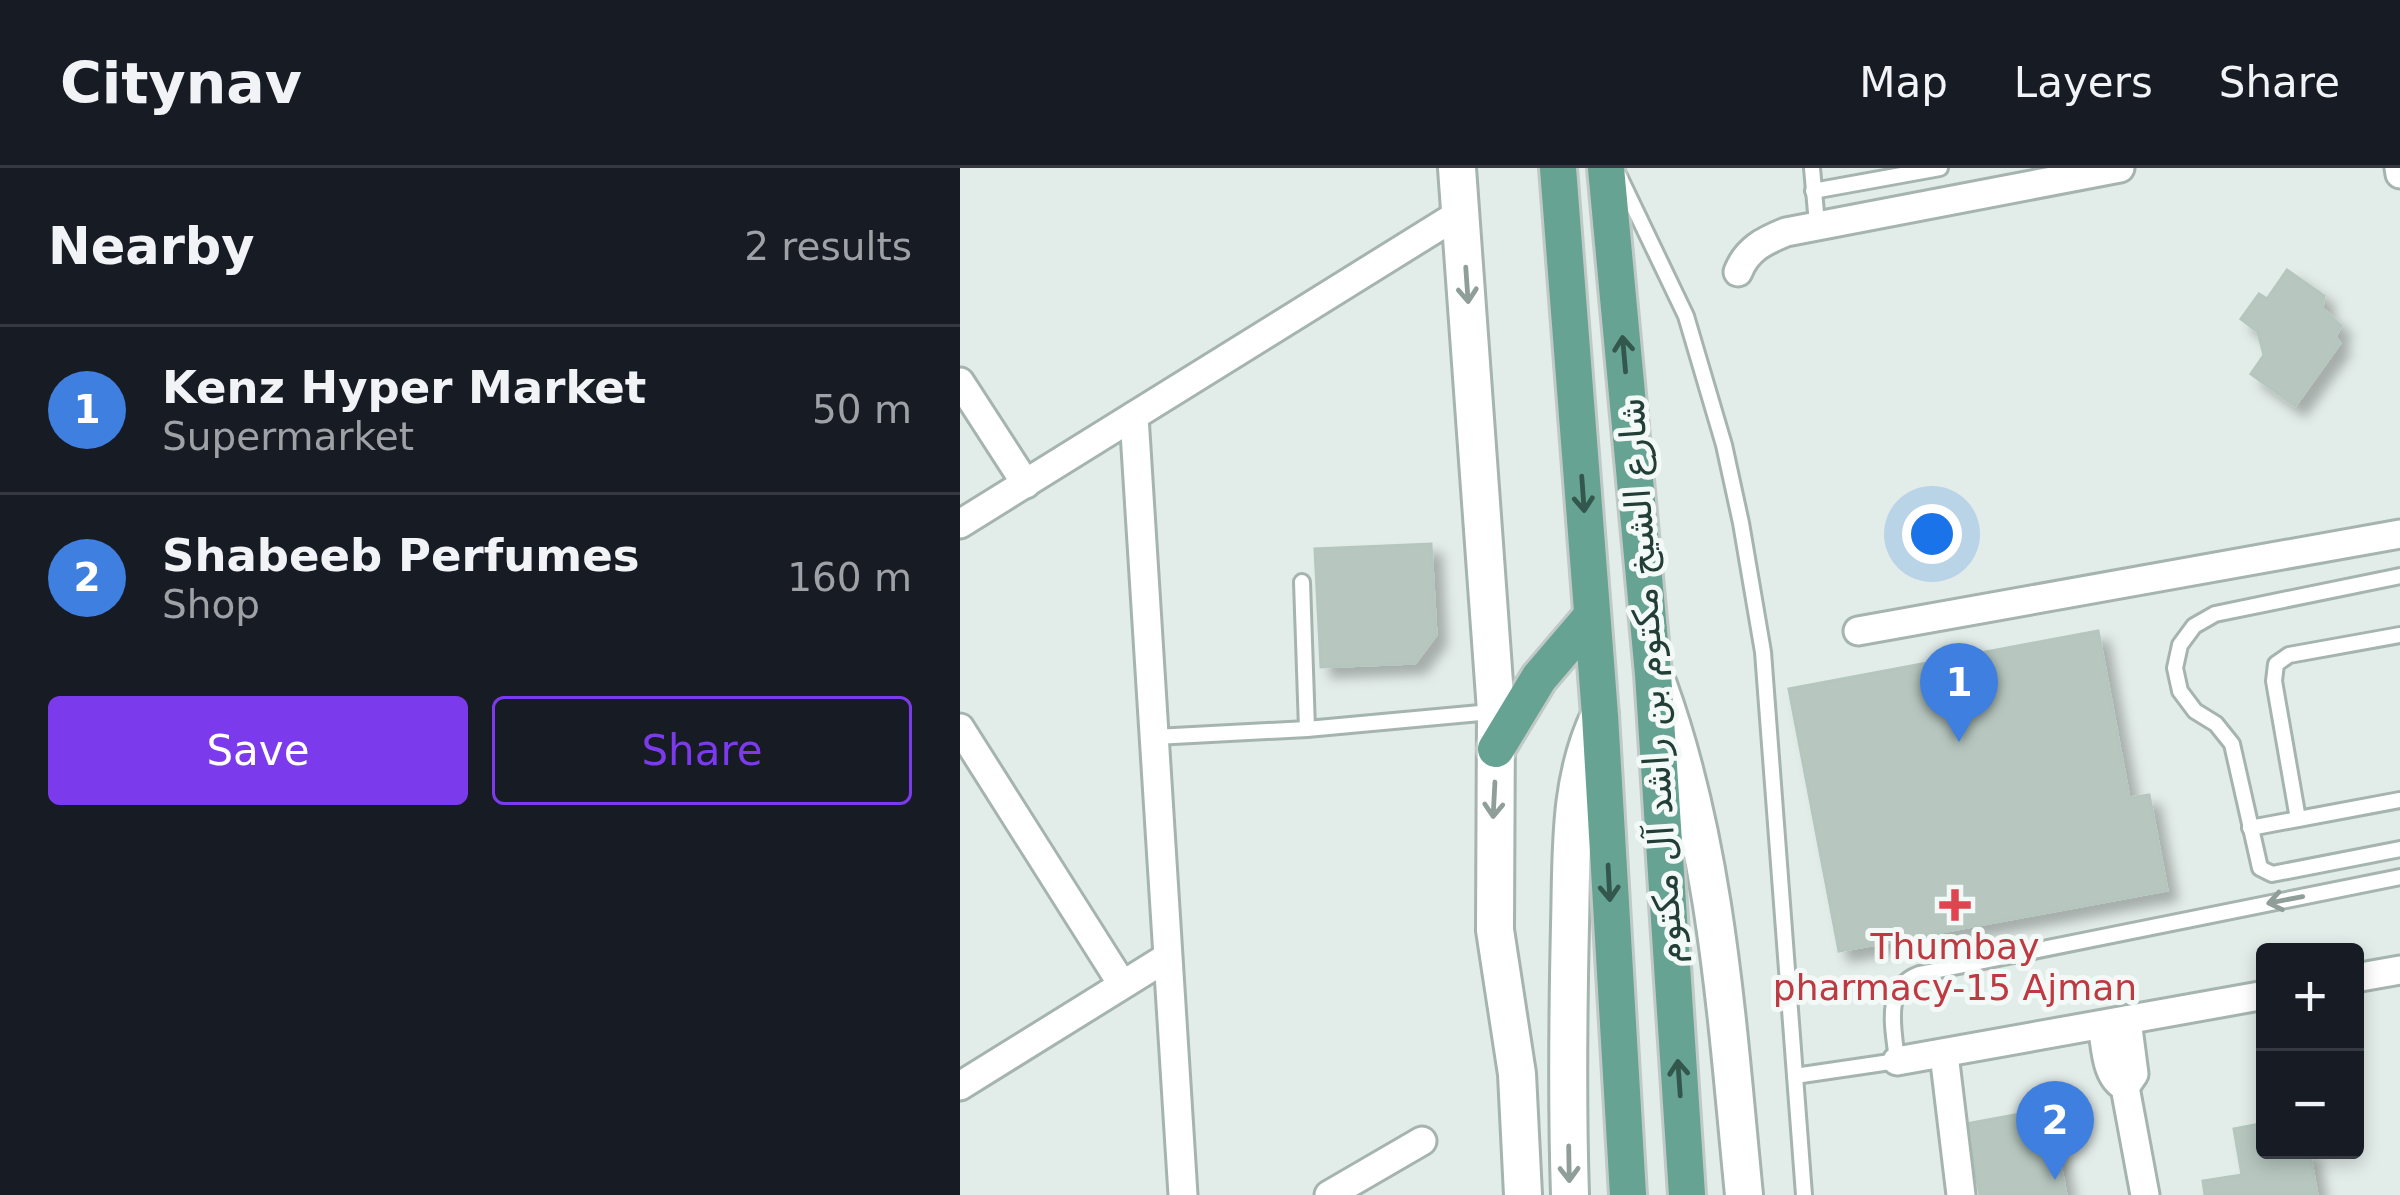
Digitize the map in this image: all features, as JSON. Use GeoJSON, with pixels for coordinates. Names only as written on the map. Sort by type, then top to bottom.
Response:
{"type":"FeatureCollection","features":[{"type":"Feature","properties":{"kind":"main road","name":"شارع الشيخ مكتوم بن راشد آل مكتوم"},"geometry":{"type":"LineString","coordinates":[[1558,168],[1600,715],[1628,1195]]}},
{"type":"Feature","properties":{"kind":"main road","name":"شارع الشيخ مكتوم بن راشد آل مكتوم"},"geometry":{"type":"LineString","coordinates":[[1610,168],[1653,674],[1687,1195]]}},
{"type":"Feature","properties":{"kind":"main road"},"geometry":{"type":"LineString","coordinates":[[1496,749],[1539,678],[1592,616]]}},
{"type":"Feature","properties":{"kind":"street"},"geometry":{"type":"LineString","coordinates":[[1457,168],[1496,712],[1495,930],[1517,1074],[1523,1195]]}},
{"type":"Feature","properties":{"kind":"street"},"geometry":{"type":"LineString","coordinates":[[1738,272],[1742,260],[1758,244],[1817,224],[2120,168]]}},
{"type":"Feature","properties":{"kind":"street"},"geometry":{"type":"LineString","coordinates":[[960,524],[1462,212]]}},
{"type":"Feature","properties":{"kind":"street"},"geometry":{"type":"LineString","coordinates":[[960,382],[1025,484]]}},
{"type":"Feature","properties":{"kind":"street"},"geometry":{"type":"LineString","coordinates":[[1134,416],[1183,1195]]}},
{"type":"Feature","properties":{"kind":"street"},"geometry":{"type":"LineString","coordinates":[[1858,632],[2400,535]]}},
{"type":"Feature","properties":{"kind":"street"},"geometry":{"type":"LineString","coordinates":[[1653,674],[1691,792],[1706,873],[1744,1195]]}},
{"type":"Feature","properties":{"kind":"street"},"geometry":{"type":"LineString","coordinates":[[1570,1195],[1568,992],[1575,795],[1584,753],[1600,715]]}},
{"type":"Feature","properties":{"kind":"street"},"geometry":{"type":"LineString","coordinates":[[960,728],[1121,984]]}},
{"type":"Feature","properties":{"kind":"street"},"geometry":{"type":"LineString","coordinates":[[960,1086],[1166,958]]}},
{"type":"Feature","properties":{"kind":"street"},"geometry":{"type":"LineString","coordinates":[[2364,976],[2400,970]]}},
{"type":"Feature","properties":{"kind":"street"},"geometry":{"type":"LineString","coordinates":[[1897,1061],[2256,996]]}},
{"type":"Feature","properties":{"kind":"street"},"geometry":{"type":"LineString","coordinates":[[2114,1022],[2134,1074],[2125,1088],[2145,1195]]}},
{"type":"Feature","properties":{"kind":"street"},"geometry":{"type":"LineString","coordinates":[[1944,1054],[1961,1195]]}},
{"type":"Feature","properties":{"kind":"street"},"geometry":{"type":"LineString","coordinates":[[1329,1195],[1422,1141]]}},
{"type":"Feature","properties":{"kind":"lane"},"geometry":{"type":"LineString","coordinates":[[1610,168],[1686,316],[1741,523],[1763,652],[1804,1195]]}},
{"type":"Feature","properties":{"kind":"lane"},"geometry":{"type":"LineString","coordinates":[[1812,168],[1817,224]]}},
{"type":"Feature","properties":{"kind":"lane"},"geometry":{"type":"LineString","coordinates":[[1814,191],[1940,168]]}},
{"type":"Feature","properties":{"kind":"lane"},"geometry":{"type":"LineString","coordinates":[[2400,577],[2233,609],[2204,619],[2186,635],[2176,668],[2180,692],[2232,744],[2256,862],[2272,874],[2400,849]]}},
{"type":"Feature","properties":{"kind":"lane"},"geometry":{"type":"LineString","coordinates":[[1302,582],[1307,729]]}},
{"type":"Feature","properties":{"kind":"lane"},"geometry":{"type":"LineString","coordinates":[[2298,819],[2274,681],[2276,664],[2289,655],[2400,635]]}},
{"type":"Feature","properties":{"kind":"lane"},"geometry":{"type":"LineString","coordinates":[[1155,737],[1496,712]]}},
{"type":"Feature","properties":{"kind":"lane"},"geometry":{"type":"LineString","coordinates":[[2250,828],[2400,800]]}},
{"type":"Feature","properties":{"kind":"lane"},"geometry":{"type":"LineString","coordinates":[[1795,1076],[1897,1061],[1894,999],[1910,977],[2400,877]]}},
{"type":"Feature","properties":{"kind":"building"},"geometry":{"type":"Polygon","coordinates":[[[2287,270],[2324,296],[2322,308],[2341,326],[2335,337],[2340,343],[2295,406],[2251,374],[2264,355],[2258,332],[2241,319],[2259,294],[2267,299],[2287,270]]]}},
{"type":"Feature","properties":{"kind":"building"},"geometry":{"type":"Polygon","coordinates":[[[1431,544],[1436,635],[1415,663],[1321,667],[1315,549],[1431,544]]]}},
{"type":"Feature","properties":{"kind":"building"},"geometry":{"type":"Polygon","coordinates":[[[2098,631],[2129,798],[2149,795],[2167,890],[1839,951],[1789,689],[2098,631]]]}},
{"type":"Feature","properties":{"kind":"building"},"geometry":{"type":"Polygon","coordinates":[[[2025,1113],[2056,1142],[2066,1195],[1980,1195],[1966,1124],[2025,1113]]]}},
{"type":"Feature","properties":{"kind":"building"},"geometry":{"type":"Polygon","coordinates":[[[2256,1125],[2256,1159],[2311,1159],[2317,1195],[2205,1195],[2203,1181],[2242,1175],[2234,1129],[2256,1125]]]}},
{"type":"Feature","properties":{"kind":"place","name":"Kenz Hyper Market"},"geometry":{"type":"Point","coordinates":[1959,742]}},
{"type":"Feature","properties":{"kind":"place","name":"Thumbay pharmacy-15 Ajman"},"geometry":{"type":"Point","coordinates":[1955,905]}},
{"type":"Feature","properties":{"kind":"place","name":"Shabeeb Perfumes"},"geometry":{"type":"Point","coordinates":[2055,1180]}}]}
